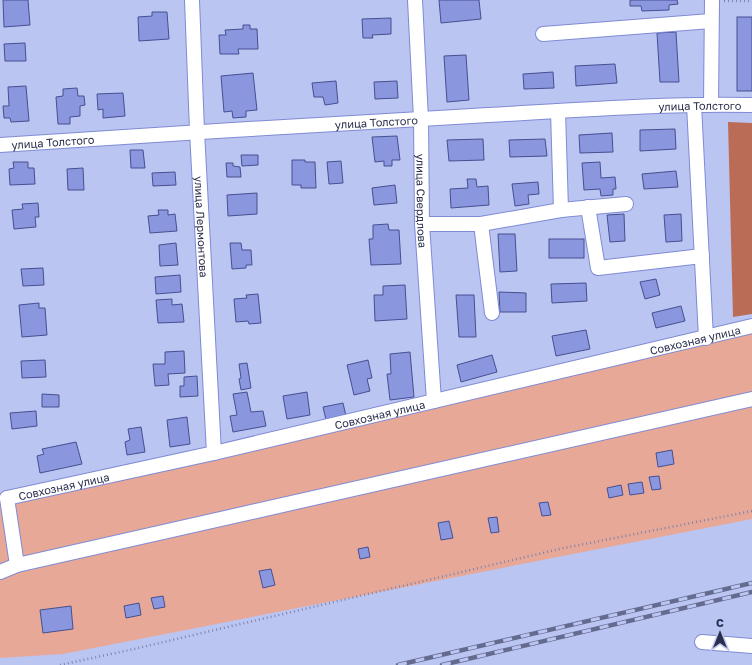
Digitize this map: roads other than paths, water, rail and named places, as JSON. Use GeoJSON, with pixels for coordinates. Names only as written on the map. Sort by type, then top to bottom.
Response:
{"type":"FeatureCollection","features":[{"type":"Feature","properties":{"kind":"street","name":"улица Лермонтова"},"geometry":{"type":"LineString","coordinates":[[192,0],[197,131],[214,453]]}},
{"type":"Feature","properties":{"kind":"street","name":"улица Свердлова"},"geometry":{"type":"LineString","coordinates":[[415,0],[420,119],[422,224],[434,401]]}},
{"type":"Feature","properties":{"kind":"street"},"geometry":{"type":"LineString","coordinates":[[711,104],[712,0]]}},
{"type":"Feature","properties":{"kind":"street"},"geometry":{"type":"LineString","coordinates":[[543,34],[711,21]]}},
{"type":"Feature","properties":{"kind":"street","name":"улица Толстого"},"geometry":{"type":"LineString","coordinates":[[0,145],[197,131],[420,119],[711,104],[752,105]]}},
{"type":"Feature","properties":{"kind":"street"},"geometry":{"type":"LineString","coordinates":[[694,105],[706,338]]}},
{"type":"Feature","properties":{"kind":"street"},"geometry":{"type":"LineString","coordinates":[[558,112],[561,210]]}},
{"type":"Feature","properties":{"kind":"street"},"geometry":{"type":"LineString","coordinates":[[422,224],[481,224],[561,210],[626,204]]}},
{"type":"Feature","properties":{"kind":"street"},"geometry":{"type":"LineString","coordinates":[[588,207],[598,268],[702,256]]}},
{"type":"Feature","properties":{"kind":"street"},"geometry":{"type":"LineString","coordinates":[[481,224],[492,313]]}},
{"type":"Feature","properties":{"kind":"street","name":"Совхозная улица"},"geometry":{"type":"LineString","coordinates":[[4,496],[214,453],[752,326]]}},
{"type":"Feature","properties":{"kind":"street"},"geometry":{"type":"LineString","coordinates":[[0,572],[17,565],[752,399]]}},
{"type":"Feature","properties":{"kind":"street"},"geometry":{"type":"LineString","coordinates":[[4,496],[17,565]]}},
{"type":"Feature","properties":{"kind":"street"},"geometry":{"type":"LineString","coordinates":[[702,642],[752,646]]}},
{"type":"Feature","properties":{"kind":"railway"},"geometry":{"type":"LineString","coordinates":[[398,665],[752,583]]}},
{"type":"Feature","properties":{"kind":"railway"},"geometry":{"type":"LineString","coordinates":[[442,665],[752,592]]}}]}
